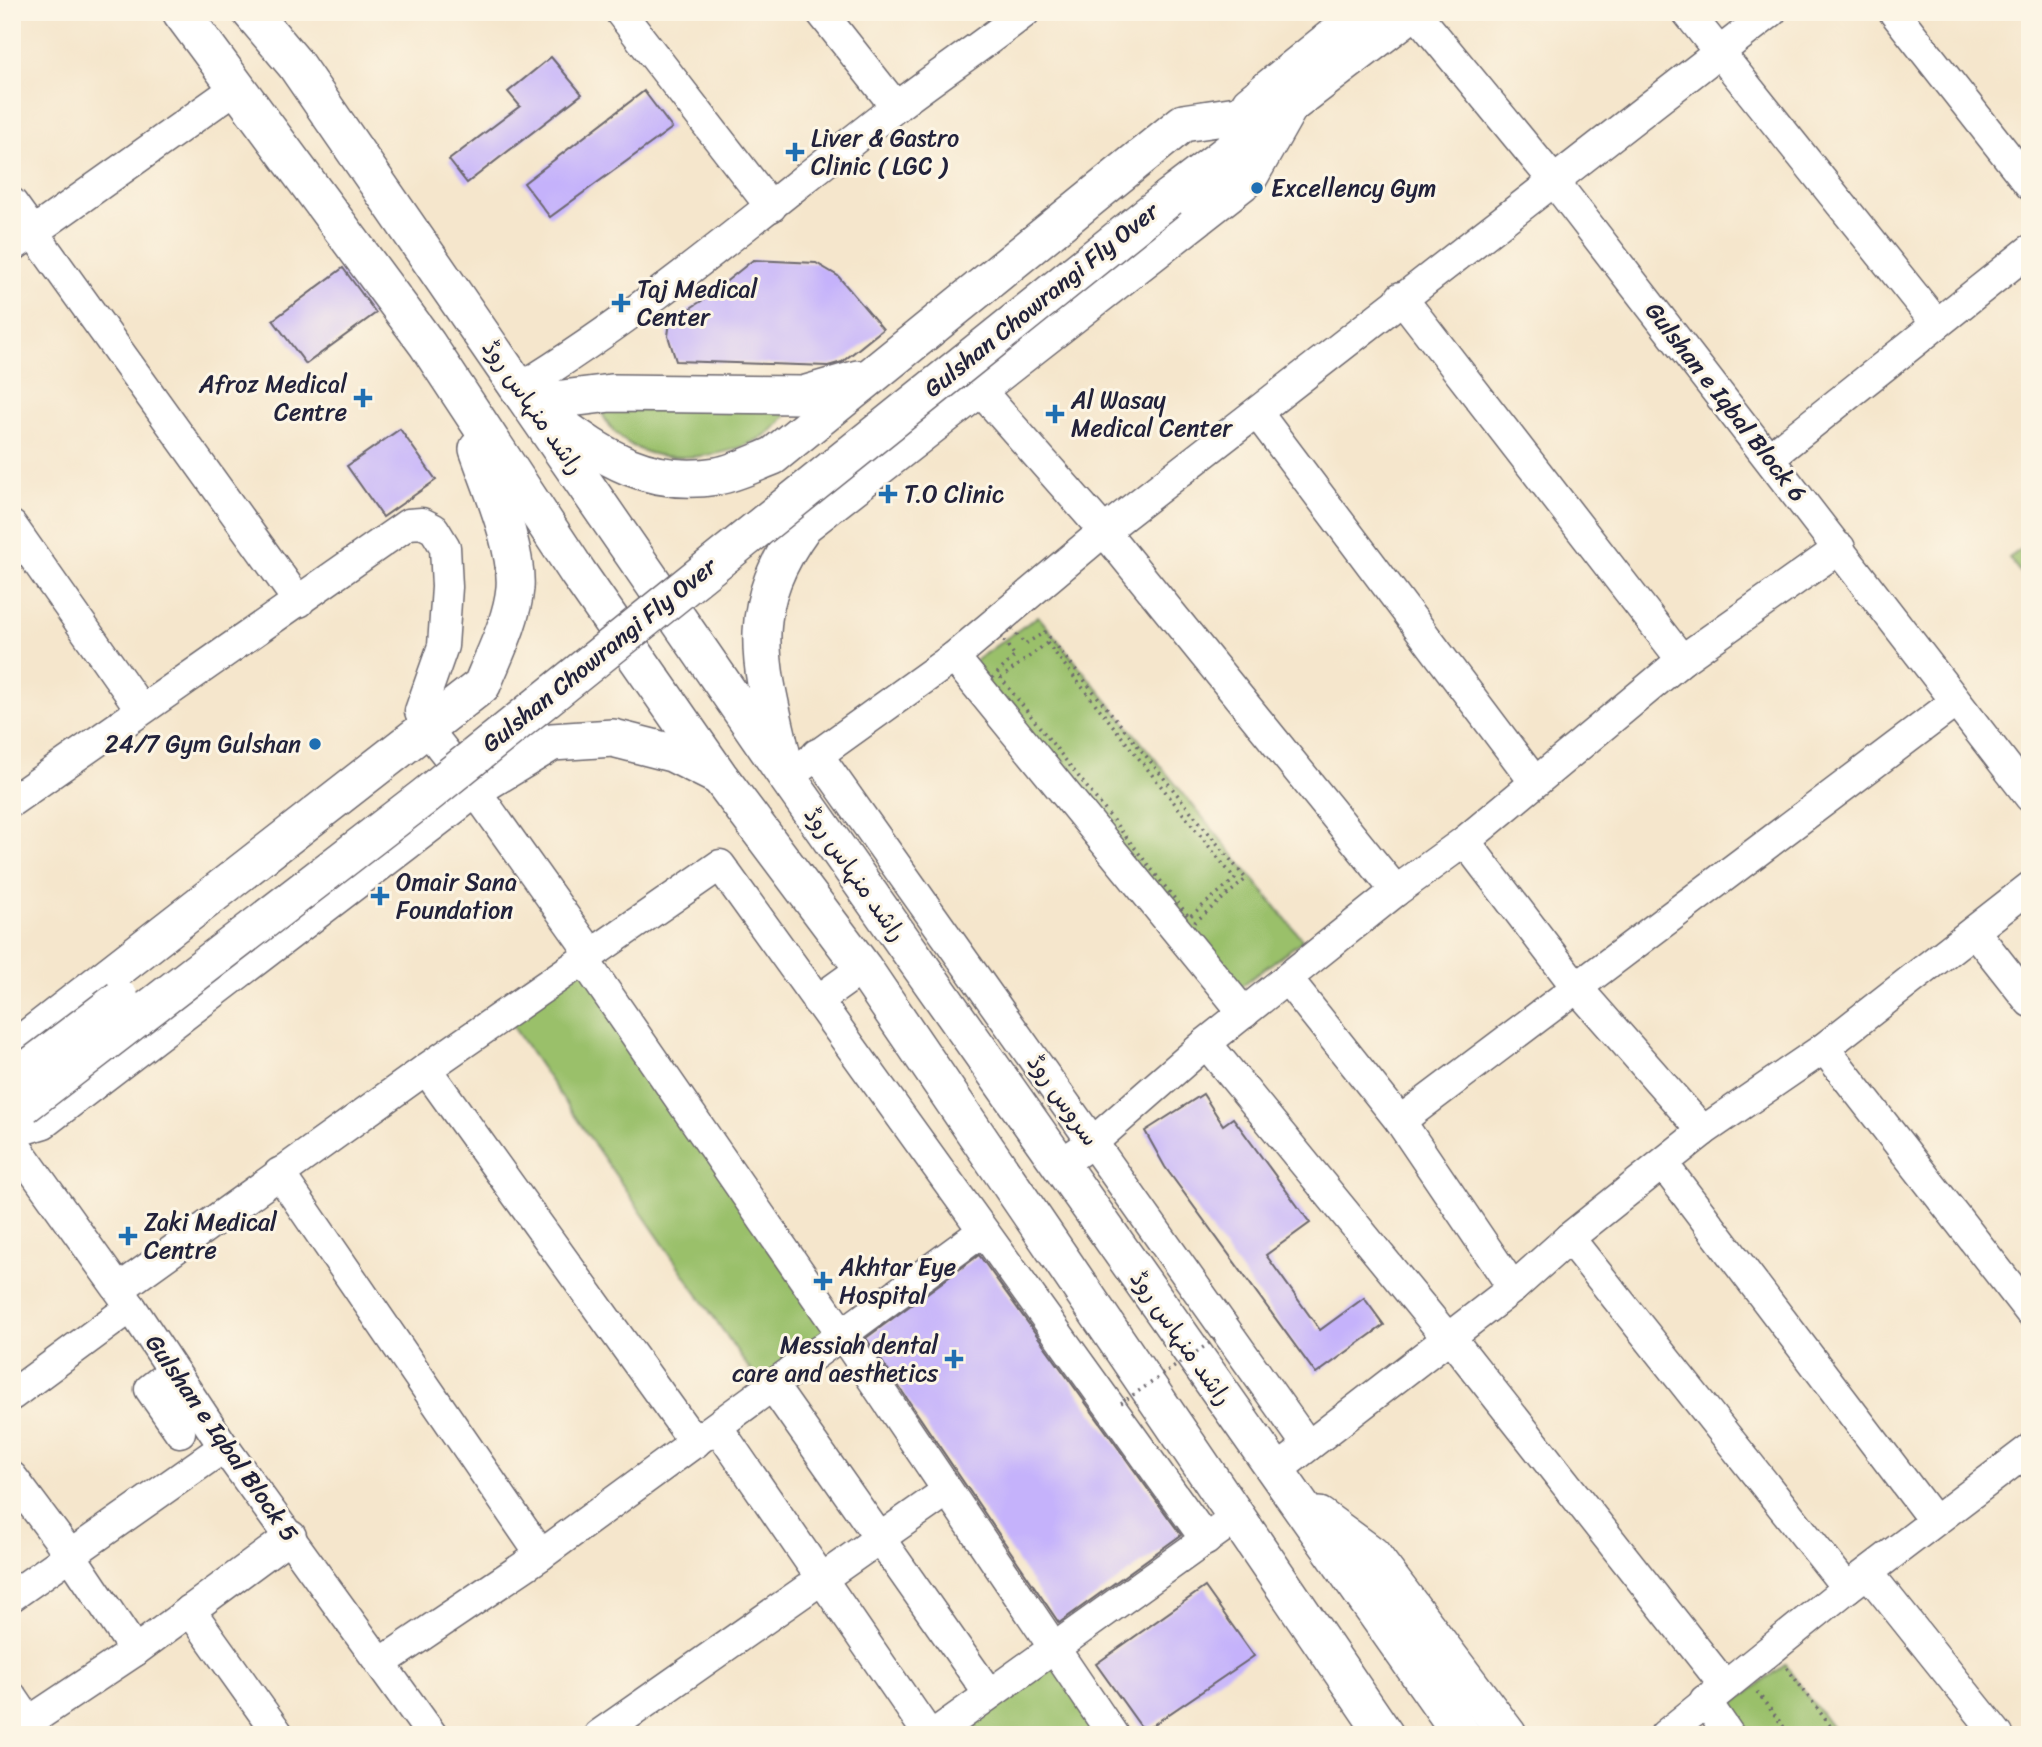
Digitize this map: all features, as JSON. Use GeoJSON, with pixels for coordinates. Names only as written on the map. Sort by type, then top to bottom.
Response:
{"type":"FeatureCollection","features":[{"type":"Feature","properties":{"kind":"main road","name":"راشد منہاس روڈ"},"geometry":{"type":"LineString","coordinates":[[181,12],[427,344],[504,465],[719,776],[863,968],[1385,1735]]}},
{"type":"Feature","properties":{"kind":"main road","name":"راشد منہاس روڈ"},"geometry":{"type":"LineString","coordinates":[[251,12],[295,64],[787,777],[1462,1735]]}},
{"type":"Feature","properties":{"kind":"main road"},"geometry":{"type":"LineString","coordinates":[[1160,189],[1237,115],[1364,12]]}},
{"type":"Feature","properties":{"kind":"main road"},"geometry":{"type":"LineString","coordinates":[[1160,189],[1291,103],[1414,12]]}},
{"type":"Feature","properties":{"kind":"main road"},"geometry":{"type":"LineString","coordinates":[[236,88],[230,42],[243,32],[256,33],[295,64]]}},
{"type":"Feature","properties":{"kind":"main road"},"geometry":{"type":"LineString","coordinates":[[787,777],[768,695],[760,644],[762,611],[771,579],[785,552],[804,525],[1249,177],[1291,103]]}},
{"type":"Feature","properties":{"kind":"main road"},"geometry":{"type":"LineString","coordinates":[[525,395],[618,464],[671,478],[718,476],[773,456],[1183,123],[1237,115]]}},
{"type":"Feature","properties":{"kind":"main road","name":"Gulshan Chowrangi Fly Over"},"geometry":{"type":"LineString","coordinates":[[15,1109],[424,797],[1160,189]]}},
{"type":"Feature","properties":{"kind":"main road"},"geometry":{"type":"LineString","coordinates":[[525,395],[803,395],[876,374]]}},
{"type":"Feature","properties":{"kind":"main road"},"geometry":{"type":"LineString","coordinates":[[12,1051],[482,685],[506,622],[515,588],[511,553],[462,399]]}},
{"type":"Feature","properties":{"kind":"main road"},"geometry":{"type":"LineString","coordinates":[[15,1109],[42,1120],[474,789],[552,742],[613,738],[672,753],[719,776]]}},
{"type":"Feature","properties":{"kind":"main road"},"geometry":{"type":"LineString","coordinates":[[1286,1485],[1373,1555],[1508,1735]]}},
{"type":"Feature","properties":{"kind":"street"},"geometry":{"type":"LineString","coordinates":[[620,12],[771,207]]}},
{"type":"Feature","properties":{"kind":"street"},"geometry":{"type":"LineString","coordinates":[[821,12],[896,107]]}},
{"type":"Feature","properties":{"kind":"street","name":"Gulshan e Iqbal Block 6"},"geometry":{"type":"LineString","coordinates":[[1414,12],[1554,181],[1840,548],[1954,703],[2030,797]]}},
{"type":"Feature","properties":{"kind":"street"},"geometry":{"type":"LineString","coordinates":[[1687,12],[1936,323]]}},
{"type":"Feature","properties":{"kind":"street"},"geometry":{"type":"LineString","coordinates":[[787,777],[954,657],[1104,531],[1258,414],[1401,297],[1720,54],[1771,12]]}},
{"type":"Feature","properties":{"kind":"street"},"geometry":{"type":"LineString","coordinates":[[1894,12],[2030,185]]}},
{"type":"Feature","properties":{"kind":"street"},"geometry":{"type":"LineString","coordinates":[[525,395],[1021,13]]}},
{"type":"Feature","properties":{"kind":"street"},"geometry":{"type":"LineString","coordinates":[[23,239],[236,88]]}},
{"type":"Feature","properties":{"kind":"street"},"geometry":{"type":"LineString","coordinates":[[12,203],[23,239],[299,602]]}},
{"type":"Feature","properties":{"kind":"street"},"geometry":{"type":"LineString","coordinates":[[1770,457],[2030,250]]}},
{"type":"Feature","properties":{"kind":"street"},"geometry":{"type":"LineString","coordinates":[[1401,297],[1682,660]]}},
{"type":"Feature","properties":{"kind":"street"},"geometry":{"type":"LineString","coordinates":[[979,389],[1104,531],[1396,891]]}},
{"type":"Feature","properties":{"kind":"street"},"geometry":{"type":"LineString","coordinates":[[1258,414],[1534,781]]}},
{"type":"Feature","properties":{"kind":"street"},"geometry":{"type":"LineString","coordinates":[[12,800],[408,524],[422,523],[434,529],[445,547],[447,587],[443,646],[419,711],[426,728],[474,789],[1113,1735]]}},
{"type":"Feature","properties":{"kind":"street"},"geometry":{"type":"LineString","coordinates":[[12,526],[141,708]]}},
{"type":"Feature","properties":{"kind":"street"},"geometry":{"type":"LineString","coordinates":[[1059,1165],[1093,1142],[1206,1043],[1396,891],[1465,841],[1682,660],[1840,548]]}},
{"type":"Feature","properties":{"kind":"street"},"geometry":{"type":"LineString","coordinates":[[954,657],[1244,1013]]}},
{"type":"Feature","properties":{"kind":"street"},"geometry":{"type":"LineString","coordinates":[[1399,1121],[1578,989],[1954,703]]}},
{"type":"Feature","properties":{"kind":"street","name":"سروس روڈ"},"geometry":{"type":"LineString","coordinates":[[817,754],[1308,1446]]}},
{"type":"Feature","properties":{"kind":"street"},"geometry":{"type":"LineString","coordinates":[[1465,841],[1578,989],[1703,1131]]}},
{"type":"Feature","properties":{"kind":"street"},"geometry":{"type":"LineString","coordinates":[[12,1395],[125,1298],[279,1173],[720,865],[1206,1539]]}},
{"type":"Feature","properties":{"kind":"street"},"geometry":{"type":"LineString","coordinates":[[1286,1485],[1308,1446],[1513,1288],[1569,1238],[1703,1131],[1824,1048],[2030,887]]}},
{"type":"Feature","properties":{"kind":"street"},"geometry":{"type":"LineString","coordinates":[[1974,932],[2030,1002]]}},
{"type":"Feature","properties":{"kind":"street"},"geometry":{"type":"LineString","coordinates":[[817,1001],[863,968]]}},
{"type":"Feature","properties":{"kind":"street"},"geometry":{"type":"LineString","coordinates":[[1287,979],[1399,1121],[1513,1288]]}},
{"type":"Feature","properties":{"kind":"street"},"geometry":{"type":"LineString","coordinates":[[1206,1043],[1449,1338],[1728,1691],[1729,1735]]}},
{"type":"Feature","properties":{"kind":"street"},"geometry":{"type":"LineString","coordinates":[[1824,1048],[2030,1312]]}},
{"type":"Feature","properties":{"kind":"street"},"geometry":{"type":"LineString","coordinates":[[426,1069],[706,1435],[822,1579],[931,1735],[1236,1517]]}},
{"type":"Feature","properties":{"kind":"street","name":"Gulshan e Iqbal Block 5"},"geometry":{"type":"LineString","coordinates":[[12,1141],[125,1298],[224,1447],[291,1536],[432,1735]]}},
{"type":"Feature","properties":{"kind":"street"},"geometry":{"type":"LineString","coordinates":[[1663,1164],[1934,1521]]}},
{"type":"Feature","properties":{"kind":"street"},"geometry":{"type":"LineString","coordinates":[[279,1173],[541,1555]]}},
{"type":"Feature","properties":{"kind":"street"},"geometry":{"type":"LineString","coordinates":[[381,1663],[541,1555],[983,1231]]}},
{"type":"Feature","properties":{"kind":"street"},"geometry":{"type":"LineString","coordinates":[[1569,1238],[1858,1581],[1998,1735]]}},
{"type":"Feature","properties":{"kind":"street"},"geometry":{"type":"LineString","coordinates":[[173,1371],[150,1389],[180,1432]]}},
{"type":"Feature","properties":{"kind":"street"},"geometry":{"type":"LineString","coordinates":[[772,1385],[989,1694]]}},
{"type":"Feature","properties":{"kind":"street"},"geometry":{"type":"LineString","coordinates":[[12,1596],[72,1557],[224,1447]]}},
{"type":"Feature","properties":{"kind":"street"},"geometry":{"type":"LineString","coordinates":[[1665,1735],[1728,1691],[1858,1581],[2030,1449]]}},
{"type":"Feature","properties":{"kind":"street"},"geometry":{"type":"LineString","coordinates":[[12,1477],[72,1557],[135,1651]]}},
{"type":"Feature","properties":{"kind":"street"},"geometry":{"type":"LineString","coordinates":[[599,1735],[947,1492]]}},
{"type":"Feature","properties":{"kind":"street"},"geometry":{"type":"LineString","coordinates":[[12,1698],[21,1728],[135,1651],[291,1536]]}},
{"type":"Feature","properties":{"kind":"street"},"geometry":{"type":"LineString","coordinates":[[190,1610],[279,1735]]}},
{"type":"Feature","properties":{"kind":"path"},"geometry":{"type":"LineString","coordinates":[[1015,656],[990,680],[1189,927],[1247,879],[1045,632],[1025,644],[1012,629],[1001,638],[1015,656],[1019,664]]}},
{"type":"Feature","properties":{"kind":"path"},"geometry":{"type":"LineString","coordinates":[[1047,643],[1235,879],[1189,917],[1001,677],[1019,664],[1047,643]]}},
{"type":"Feature","properties":{"kind":"path"},"geometry":{"type":"LineString","coordinates":[[1121,1403],[1217,1338]]}},
{"type":"Feature","properties":{"kind":"path"},"geometry":{"type":"LineString","coordinates":[[1785,1665],[1837,1735]]}},
{"type":"Feature","properties":{"kind":"path"},"geometry":{"type":"LineString","coordinates":[[1728,1691],[1790,1735]]}},
{"type":"Feature","properties":{"kind":"green space"},"geometry":{"type":"Polygon","coordinates":[[[789,407],[780,422],[748,444],[728,451],[685,457],[649,453],[633,446],[614,431],[601,411],[789,407]]]}},
{"type":"Feature","properties":{"kind":"green space"},"geometry":{"type":"Polygon","coordinates":[[[2030,543],[2030,585],[2009,558],[2030,543]]]}},
{"type":"Feature","properties":{"kind":"green space"},"geometry":{"type":"Polygon","coordinates":[[[1038,616],[1303,940],[1236,990],[969,665],[1038,616]]]}},
{"type":"Feature","properties":{"kind":"green space"},"geometry":{"type":"Polygon","coordinates":[[[584,960],[844,1334],[764,1390],[505,1015],[584,960]]]}},
{"type":"Feature","properties":{"kind":"green space"},"geometry":{"type":"Polygon","coordinates":[[[1057,1646],[1118,1735],[981,1735],[964,1712],[1057,1646]]]}},
{"type":"Feature","properties":{"kind":"green space"},"geometry":{"type":"Polygon","coordinates":[[[1785,1665],[1837,1735],[1740,1735],[1723,1711],[1785,1665]]]}},
{"type":"Feature","properties":{"kind":"building"},"geometry":{"type":"Polygon","coordinates":[[[551,57],[582,94],[467,183],[449,160],[520,106],[508,92],[551,57]]]}},
{"type":"Feature","properties":{"kind":"building"},"geometry":{"type":"Polygon","coordinates":[[[644,91],[672,128],[550,217],[524,183],[644,91]]]}},
{"type":"Feature","properties":{"kind":"building"},"geometry":{"type":"Polygon","coordinates":[[[753,260],[816,263],[838,276],[883,329],[842,362],[828,366],[676,361],[668,336],[670,321],[703,300],[753,260]]]}},
{"type":"Feature","properties":{"kind":"building"},"geometry":{"type":"Polygon","coordinates":[[[343,268],[376,313],[306,364],[273,320],[343,268]]]}},
{"type":"Feature","properties":{"kind":"building"},"geometry":{"type":"Polygon","coordinates":[[[400,429],[436,480],[383,517],[347,466],[400,429]]]}},
{"type":"Feature","properties":{"kind":"building"},"geometry":{"type":"Polygon","coordinates":[[[1203,1094],[1223,1125],[1233,1118],[1310,1223],[1266,1255],[1320,1330],[1364,1298],[1384,1325],[1316,1374],[1165,1167],[1145,1131],[1203,1094]]]}},
{"type":"Feature","properties":{"kind":"building"},"geometry":{"type":"Polygon","coordinates":[[[979,1255],[1181,1535],[1059,1623],[866,1338],[979,1255]]]}},
{"type":"Feature","properties":{"kind":"building"},"geometry":{"type":"Polygon","coordinates":[[[1205,1587],[1254,1656],[1144,1731],[1096,1664],[1205,1587]]]}},
{"type":"Feature","properties":{"kind":"place","name":"Liver & Gastro Clinic ( LGC )"},"geometry":{"type":"Point","coordinates":[795,152]}},
{"type":"Feature","properties":{"kind":"place","name":"Excellency Gym"},"geometry":{"type":"Point","coordinates":[1257,188]}},
{"type":"Feature","properties":{"kind":"place","name":"Taj Medical Center"},"geometry":{"type":"Point","coordinates":[621,303]}},
{"type":"Feature","properties":{"kind":"place","name":"Afroz Medical Centre"},"geometry":{"type":"Point","coordinates":[363,398]}},
{"type":"Feature","properties":{"kind":"place","name":"Al Wasay Medical Center"},"geometry":{"type":"Point","coordinates":[1055,414]}},
{"type":"Feature","properties":{"kind":"place","name":"T.O Clinic"},"geometry":{"type":"Point","coordinates":[888,494]}},
{"type":"Feature","properties":{"kind":"place","name":"24/7 Gym Gulshan"},"geometry":{"type":"Point","coordinates":[315,744]}},
{"type":"Feature","properties":{"kind":"place","name":"Omair Sana Foundation"},"geometry":{"type":"Point","coordinates":[380,896]}},
{"type":"Feature","properties":{"kind":"place","name":"Zaki Medical Centre"},"geometry":{"type":"Point","coordinates":[128,1236]}},
{"type":"Feature","properties":{"kind":"place","name":"Akhtar Eye Hospital"},"geometry":{"type":"Point","coordinates":[823,1281]}},
{"type":"Feature","properties":{"kind":"place","name":"Messiah dental care and aesthetics"},"geometry":{"type":"Point","coordinates":[954,1359]}}]}
